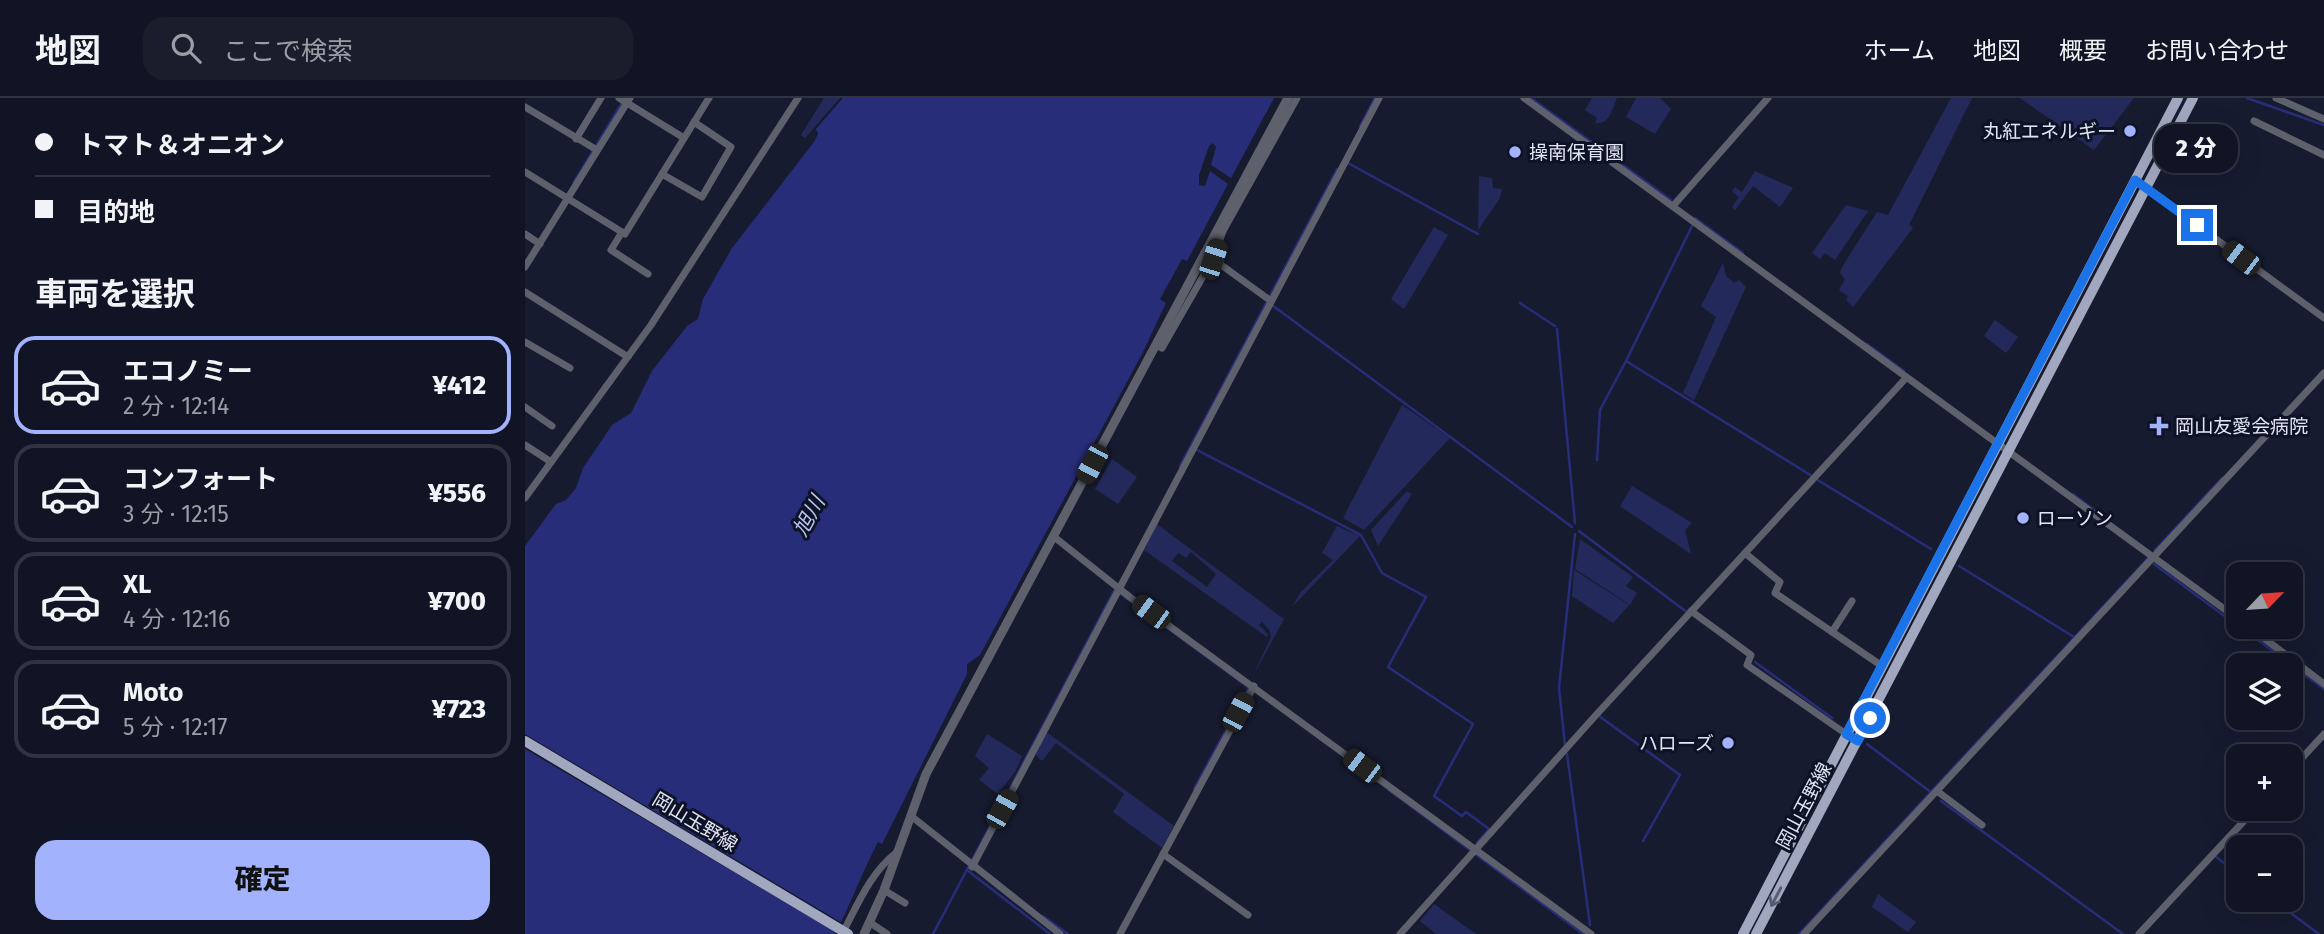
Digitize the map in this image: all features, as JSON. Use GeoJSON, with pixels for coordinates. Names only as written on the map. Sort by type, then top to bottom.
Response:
{"type":"FeatureCollection","features":[{"type":"Feature","properties":{"kind":"main road","name":"岡山玉野線"},"geometry":{"type":"LineString","coordinates":[[1743,934],[2178,98]]}},
{"type":"Feature","properties":{"kind":"main road","name":"岡山玉野線"},"geometry":{"type":"LineString","coordinates":[[1756,934],[2193,98]]}},
{"type":"Feature","properties":{"kind":"main road","name":"岡山玉野線"},"geometry":{"type":"LineString","coordinates":[[525,741],[845,934]]}},
{"type":"Feature","properties":{"kind":"street"},"geometry":{"type":"LineString","coordinates":[[576,139],[601,98]]}},
{"type":"Feature","properties":{"kind":"street"},"geometry":{"type":"LineString","coordinates":[[525,172],[625,234],[709,98]]}},
{"type":"Feature","properties":{"kind":"street"},"geometry":{"type":"LineString","coordinates":[[525,498],[628,357],[798,98]]}},
{"type":"Feature","properties":{"kind":"street"},"geometry":{"type":"LineString","coordinates":[[1156,345],[1163,348],[1213,259],[1221,230],[1287,98]]}},
{"type":"Feature","properties":{"kind":"street"},"geometry":{"type":"LineString","coordinates":[[864,934],[884,890],[932,761],[1156,345],[1297,98]]}},
{"type":"Feature","properties":{"kind":"street"},"geometry":{"type":"LineString","coordinates":[[970,865],[1269,299],[1379,98]]}},
{"type":"Feature","properties":{"kind":"street"},"geometry":{"type":"LineString","coordinates":[[1524,98],[2226,610]]}},
{"type":"Feature","properties":{"kind":"street"},"geometry":{"type":"LineString","coordinates":[[1673,206],[1768,98]]}},
{"type":"Feature","properties":{"kind":"street"},"geometry":{"type":"LineString","coordinates":[[2276,98],[2324,119]]}},
{"type":"Feature","properties":{"kind":"street"},"geometry":{"type":"LineString","coordinates":[[525,267],[624,100],[684,138]]}},
{"type":"Feature","properties":{"kind":"street"},"geometry":{"type":"LineString","coordinates":[[525,107],[595,149]]}},
{"type":"Feature","properties":{"kind":"street"},"geometry":{"type":"LineString","coordinates":[[2255,121],[2324,155]]}},
{"type":"Feature","properties":{"kind":"street"},"geometry":{"type":"LineString","coordinates":[[662,174],[702,197],[724,163],[731,147],[694,122]]}},
{"type":"Feature","properties":{"kind":"street"},"geometry":{"type":"LineString","coordinates":[[2135,180],[2324,318]]}},
{"type":"Feature","properties":{"kind":"street"},"geometry":{"type":"LineString","coordinates":[[622,232],[611,250],[648,274]]}},
{"type":"Feature","properties":{"kind":"street"},"geometry":{"type":"LineString","coordinates":[[525,234],[538,242]]}},
{"type":"Feature","properties":{"kind":"street"},"geometry":{"type":"LineString","coordinates":[[1213,259],[1269,299]]}},
{"type":"Feature","properties":{"kind":"street"},"geometry":{"type":"LineString","coordinates":[[525,292],[628,357]]}},
{"type":"Feature","properties":{"kind":"street"},"geometry":{"type":"LineString","coordinates":[[525,342],[570,368]]}},
{"type":"Feature","properties":{"kind":"street"},"geometry":{"type":"LineString","coordinates":[[1804,934],[2324,373]]}},
{"type":"Feature","properties":{"kind":"street"},"geometry":{"type":"LineString","coordinates":[[1400,934],[1906,378]]}},
{"type":"Feature","properties":{"kind":"street"},"geometry":{"type":"LineString","coordinates":[[525,407],[552,426]]}},
{"type":"Feature","properties":{"kind":"street"},"geometry":{"type":"LineString","coordinates":[[525,445],[551,462]]}},
{"type":"Feature","properties":{"kind":"street"},"geometry":{"type":"LineString","coordinates":[[1053,536],[1118,588],[1474,852],[1591,934]]}},
{"type":"Feature","properties":{"kind":"street"},"geometry":{"type":"LineString","coordinates":[[1745,553],[1780,582],[1775,593],[1881,666]]}},
{"type":"Feature","properties":{"kind":"street"},"geometry":{"type":"LineString","coordinates":[[1832,632],[1852,601]]}},
{"type":"Feature","properties":{"kind":"street"},"geometry":{"type":"LineString","coordinates":[[1690,613],[1751,655],[1747,665],[1858,741]]}},
{"type":"Feature","properties":{"kind":"street"},"geometry":{"type":"LineString","coordinates":[[2265,639],[2324,684]]}},
{"type":"Feature","properties":{"kind":"street"},"geometry":{"type":"LineString","coordinates":[[1121,934],[1253,688]]}},
{"type":"Feature","properties":{"kind":"street"},"geometry":{"type":"LineString","coordinates":[[2303,757],[2324,734]]}},
{"type":"Feature","properties":{"kind":"street"},"geometry":{"type":"LineString","coordinates":[[1937,791],[1982,825]]}},
{"type":"Feature","properties":{"kind":"street"},"geometry":{"type":"LineString","coordinates":[[911,816],[1053,933]]}},
{"type":"Feature","properties":{"kind":"street"},"geometry":{"type":"LineString","coordinates":[[2139,934],[2244,821]]}},
{"type":"Feature","properties":{"kind":"street"},"geometry":{"type":"LineString","coordinates":[[845,934],[873,877],[882,864],[898,852]]}},
{"type":"Feature","properties":{"kind":"street"},"geometry":{"type":"LineString","coordinates":[[1163,853],[1248,915]]}},
{"type":"Feature","properties":{"kind":"street"},"geometry":{"type":"LineString","coordinates":[[884,890],[905,903]]}},
{"type":"Feature","properties":{"kind":"street"},"geometry":{"type":"LineString","coordinates":[[869,922],[887,934]]}},
{"type":"Feature","properties":{"kind":"shaded area"},"geometry":{"type":"Polygon","coordinates":[[[824,98],[840,98],[805,138],[801,135],[824,98]]]}},
{"type":"Feature","properties":{"kind":"shaded area"},"geometry":{"type":"Polygon","coordinates":[[[1592,98],[1617,98],[1610,115],[1600,123],[1595,123],[1597,118],[1585,110],[1592,98]]]}},
{"type":"Feature","properties":{"kind":"shaded area"},"geometry":{"type":"Polygon","coordinates":[[[1636,98],[1660,98],[1671,109],[1655,134],[1626,117],[1636,98]]]}},
{"type":"Feature","properties":{"kind":"shaded area"},"geometry":{"type":"Polygon","coordinates":[[[1951,98],[1972,98],[1909,225],[1913,228],[1853,307],[1846,300],[1848,296],[1839,290],[1845,279],[1840,273],[1842,267],[1877,212],[1888,215],[1951,98]]]}},
{"type":"Feature","properties":{"kind":"shaded area"},"geometry":{"type":"Polygon","coordinates":[[[2020,98],[2134,98],[2094,150],[2020,98]]]}},
{"type":"Feature","properties":{"kind":"shaded area"},"geometry":{"type":"Polygon","coordinates":[[[1755,171],[1793,188],[1780,207],[1753,186],[1735,210],[1732,207],[1739,197],[1732,191],[1735,187],[1742,192],[1755,171]]]}},
{"type":"Feature","properties":{"kind":"shaded area"},"geometry":{"type":"Polygon","coordinates":[[[1479,176],[1492,178],[1493,188],[1502,189],[1500,198],[1478,230],[1479,176]]]}},
{"type":"Feature","properties":{"kind":"shaded area"},"geometry":{"type":"Polygon","coordinates":[[[1846,205],[1868,211],[1835,260],[1825,253],[1820,259],[1812,253],[1846,205]]]}},
{"type":"Feature","properties":{"kind":"shaded area"},"geometry":{"type":"Polygon","coordinates":[[[1434,227],[1448,235],[1404,309],[1391,299],[1434,227]]]}},
{"type":"Feature","properties":{"kind":"shaded area"},"geometry":{"type":"Polygon","coordinates":[[[1723,263],[1726,276],[1734,283],[1739,280],[1746,287],[1694,400],[1683,393],[1716,317],[1701,306],[1723,263]]]}},
{"type":"Feature","properties":{"kind":"shaded area"},"geometry":{"type":"Polygon","coordinates":[[[1995,320],[2018,337],[2006,353],[1984,336],[1995,320]]]}},
{"type":"Feature","properties":{"kind":"shaded area"},"geometry":{"type":"Polygon","coordinates":[[[1402,405],[1450,438],[1364,530],[1343,518],[1402,405]]]}},
{"type":"Feature","properties":{"kind":"shaded area"},"geometry":{"type":"Polygon","coordinates":[[[1112,459],[1137,477],[1118,504],[1095,489],[1112,459]]]}},
{"type":"Feature","properties":{"kind":"shaded area"},"geometry":{"type":"Polygon","coordinates":[[[1632,486],[1692,523],[1685,530],[1691,554],[1620,506],[1632,486]]]}},
{"type":"Feature","properties":{"kind":"shaded area"},"geometry":{"type":"Polygon","coordinates":[[[1407,491],[1412,494],[1378,546],[1371,530],[1407,491]]]}},
{"type":"Feature","properties":{"kind":"shaded area"},"geometry":{"type":"Polygon","coordinates":[[[1157,524],[1284,619],[1253,676],[1271,637],[1270,631],[1262,622],[1259,625],[1268,634],[1267,637],[1144,550],[1157,524]],[[1191,552],[1186,558],[1178,553],[1172,561],[1207,587],[1216,574],[1191,552]]]}},
{"type":"Feature","properties":{"kind":"shaded area"},"geometry":{"type":"Polygon","coordinates":[[[1337,526],[1360,536],[1292,607],[1300,593],[1333,560],[1322,553],[1337,526]]]}},
{"type":"Feature","properties":{"kind":"shaded area"},"geometry":{"type":"Polygon","coordinates":[[[1580,539],[1633,577],[1626,586],[1637,593],[1630,605],[1575,569],[1580,539]]]}},
{"type":"Feature","properties":{"kind":"shaded area"},"geometry":{"type":"Polygon","coordinates":[[[1574,570],[1629,605],[1613,623],[1572,596],[1574,570]]]}},
{"type":"Feature","properties":{"kind":"shaded area"},"geometry":{"type":"Polygon","coordinates":[[[1045,731],[1174,826],[1162,848],[1113,812],[1124,794],[1056,743],[1042,761],[1034,753],[1045,731]]]}},
{"type":"Feature","properties":{"kind":"shaded area"},"geometry":{"type":"Polygon","coordinates":[[[987,734],[1022,756],[1015,772],[998,794],[979,780],[989,768],[975,756],[987,734]]]}},
{"type":"Feature","properties":{"kind":"shaded area"},"geometry":{"type":"Polygon","coordinates":[[[1878,894],[1916,922],[1908,932],[1872,907],[1878,894]]]}},
{"type":"Feature","properties":{"kind":"shaded area"},"geometry":{"type":"Polygon","coordinates":[[[1434,904],[1476,934],[1436,934],[1420,921],[1434,904]]]}},
{"type":"Feature","properties":{"kind":"water","name":"旭川"},"geometry":{"type":"Polygon","coordinates":[[[843,98],[1274,98],[1231,178],[1211,165],[1216,147],[1213,143],[1209,146],[1199,175],[1199,185],[1205,186],[1210,171],[1228,184],[1187,261],[1182,259],[1160,299],[1166,303],[1142,354],[980,655],[967,664],[967,674],[882,844],[878,842],[835,934],[525,934],[525,546],[556,504],[566,500],[576,488],[583,468],[612,425],[631,413],[652,371],[687,326],[698,319],[703,299],[732,248],[814,142],[818,134],[816,129],[843,98]]]}},
{"type":"Feature","properties":{"kind":"pier"},"geometry":{"type":"Polygon","coordinates":[[[525,734],[844,924],[839,934],[525,749],[525,734]]]}},
{"type":"Feature","properties":{"kind":"waterway"},"geometry":{"type":"LineString","coordinates":[[1360,126],[1375,98]]}},
{"type":"Feature","properties":{"kind":"waterway"},"geometry":{"type":"LineString","coordinates":[[1531,98],[1671,200]]}},
{"type":"Feature","properties":{"kind":"waterway"},"geometry":{"type":"LineString","coordinates":[[2247,98],[2324,125]]}},
{"type":"Feature","properties":{"kind":"waterway"},"geometry":{"type":"LineString","coordinates":[[574,182],[623,101]]}},
{"type":"Feature","properties":{"kind":"waterway"},"geometry":{"type":"LineString","coordinates":[[1346,162],[1478,234]]}},
{"type":"Feature","properties":{"kind":"waterway"},"geometry":{"type":"LineString","coordinates":[[1180,466],[1337,169]]}},
{"type":"Feature","properties":{"kind":"waterway"},"geometry":{"type":"LineString","coordinates":[[1695,218],[1743,253]]}},
{"type":"Feature","properties":{"kind":"waterway"},"geometry":{"type":"LineString","coordinates":[[1693,224],[1626,361],[1812,476]]}},
{"type":"Feature","properties":{"kind":"waterway"},"geometry":{"type":"LineString","coordinates":[[1520,303],[1555,326]]}},
{"type":"Feature","properties":{"kind":"waterway"},"geometry":{"type":"LineString","coordinates":[[1272,305],[1572,527]]}},
{"type":"Feature","properties":{"kind":"waterway"},"geometry":{"type":"LineString","coordinates":[[1557,329],[1575,523]]}},
{"type":"Feature","properties":{"kind":"waterway"},"geometry":{"type":"LineString","coordinates":[[1867,344],[1904,371]]}},
{"type":"Feature","properties":{"kind":"waterway"},"geometry":{"type":"LineString","coordinates":[[1597,460],[1600,410],[1626,361]]}},
{"type":"Feature","properties":{"kind":"waterway"},"geometry":{"type":"LineString","coordinates":[[1197,450],[1361,535],[1382,573],[1426,597],[1388,667],[1473,724],[1434,796],[1462,816],[1466,812],[1489,829],[1477,843]]}},
{"type":"Feature","properties":{"kind":"waterway"},"geometry":{"type":"LineString","coordinates":[[2155,550],[2222,478]]}},
{"type":"Feature","properties":{"kind":"waterway"},"geometry":{"type":"LineString","coordinates":[[1816,479],[1931,549]]}},
{"type":"Feature","properties":{"kind":"waterway"},"geometry":{"type":"LineString","coordinates":[[2073,494],[2098,513]]}},
{"type":"Feature","properties":{"kind":"waterway"},"geometry":{"type":"LineString","coordinates":[[1579,531],[1688,613]]}},
{"type":"Feature","properties":{"kind":"waterway"},"geometry":{"type":"LineString","coordinates":[[1565,745],[1559,688],[1575,534]]}},
{"type":"Feature","properties":{"kind":"waterway"},"geometry":{"type":"LineString","coordinates":[[1799,934],[2148,558]]}},
{"type":"Feature","properties":{"kind":"waterway"},"geometry":{"type":"LineString","coordinates":[[2154,564],[2226,617]]}},
{"type":"Feature","properties":{"kind":"waterway"},"geometry":{"type":"LineString","coordinates":[[1959,566],[2074,637]]}},
{"type":"Feature","properties":{"kind":"waterway"},"geometry":{"type":"LineString","coordinates":[[933,934],[1116,587]]}},
{"type":"Feature","properties":{"kind":"waterway"},"geometry":{"type":"LineString","coordinates":[[1121,594],[1248,687]]}},
{"type":"Feature","properties":{"kind":"waterway"},"geometry":{"type":"LineString","coordinates":[[2257,639],[2324,689]]}},
{"type":"Feature","properties":{"kind":"waterway"},"geometry":{"type":"LineString","coordinates":[[1755,662],[1832,718]]}},
{"type":"Feature","properties":{"kind":"waterway"},"geometry":{"type":"LineString","coordinates":[[1194,789],[1249,687]]}},
{"type":"Feature","properties":{"kind":"waterway"},"geometry":{"type":"LineString","coordinates":[[1599,716],[1680,775],[1643,841]]}},
{"type":"Feature","properties":{"kind":"waterway"},"geometry":{"type":"LineString","coordinates":[[1867,744],[1932,793]]}},
{"type":"Feature","properties":{"kind":"waterway"},"geometry":{"type":"LineString","coordinates":[[1567,754],[1590,925]]}},
{"type":"Feature","properties":{"kind":"waterway"},"geometry":{"type":"LineString","coordinates":[[1389,790],[1583,934]]}},
{"type":"Feature","properties":{"kind":"waterway"},"geometry":{"type":"LineString","coordinates":[[1941,801],[2123,934]]}},
{"type":"Feature","properties":{"kind":"waterway"},"geometry":{"type":"LineString","coordinates":[[2215,856],[2226,865]]}},
{"type":"Feature","properties":{"kind":"waterway"},"geometry":{"type":"LineString","coordinates":[[967,870],[1050,934]]}},
{"type":"Feature","properties":{"kind":"waterway"},"geometry":{"type":"LineString","coordinates":[[2289,912],[2319,934]]}},
{"type":"Feature","properties":{"kind":"waterway"},"geometry":{"type":"LineString","coordinates":[[1043,916],[1068,934]]}},
{"type":"Feature","properties":{"kind":"place","name":"丸紅エネルギー"},"geometry":{"type":"Point","coordinates":[2130,131]}},
{"type":"Feature","properties":{"kind":"place","name":"操南保育園"},"geometry":{"type":"Point","coordinates":[1515,152]}},
{"type":"Feature","properties":{"kind":"place","name":"岡山友愛会病院"},"geometry":{"type":"Point","coordinates":[2159,426]}},
{"type":"Feature","properties":{"kind":"place","name":"ローソン"},"geometry":{"type":"Point","coordinates":[2023,518]}},
{"type":"Feature","properties":{"kind":"place","name":"ハローズ"},"geometry":{"type":"Point","coordinates":[1728,743]}},
{"type":"Feature","properties":{"kind":"route"},"geometry":{"type":"LineString","coordinates":[[1870,718],[1858,741],[1846,734],[2135,180],[2197,225]]}}]}
